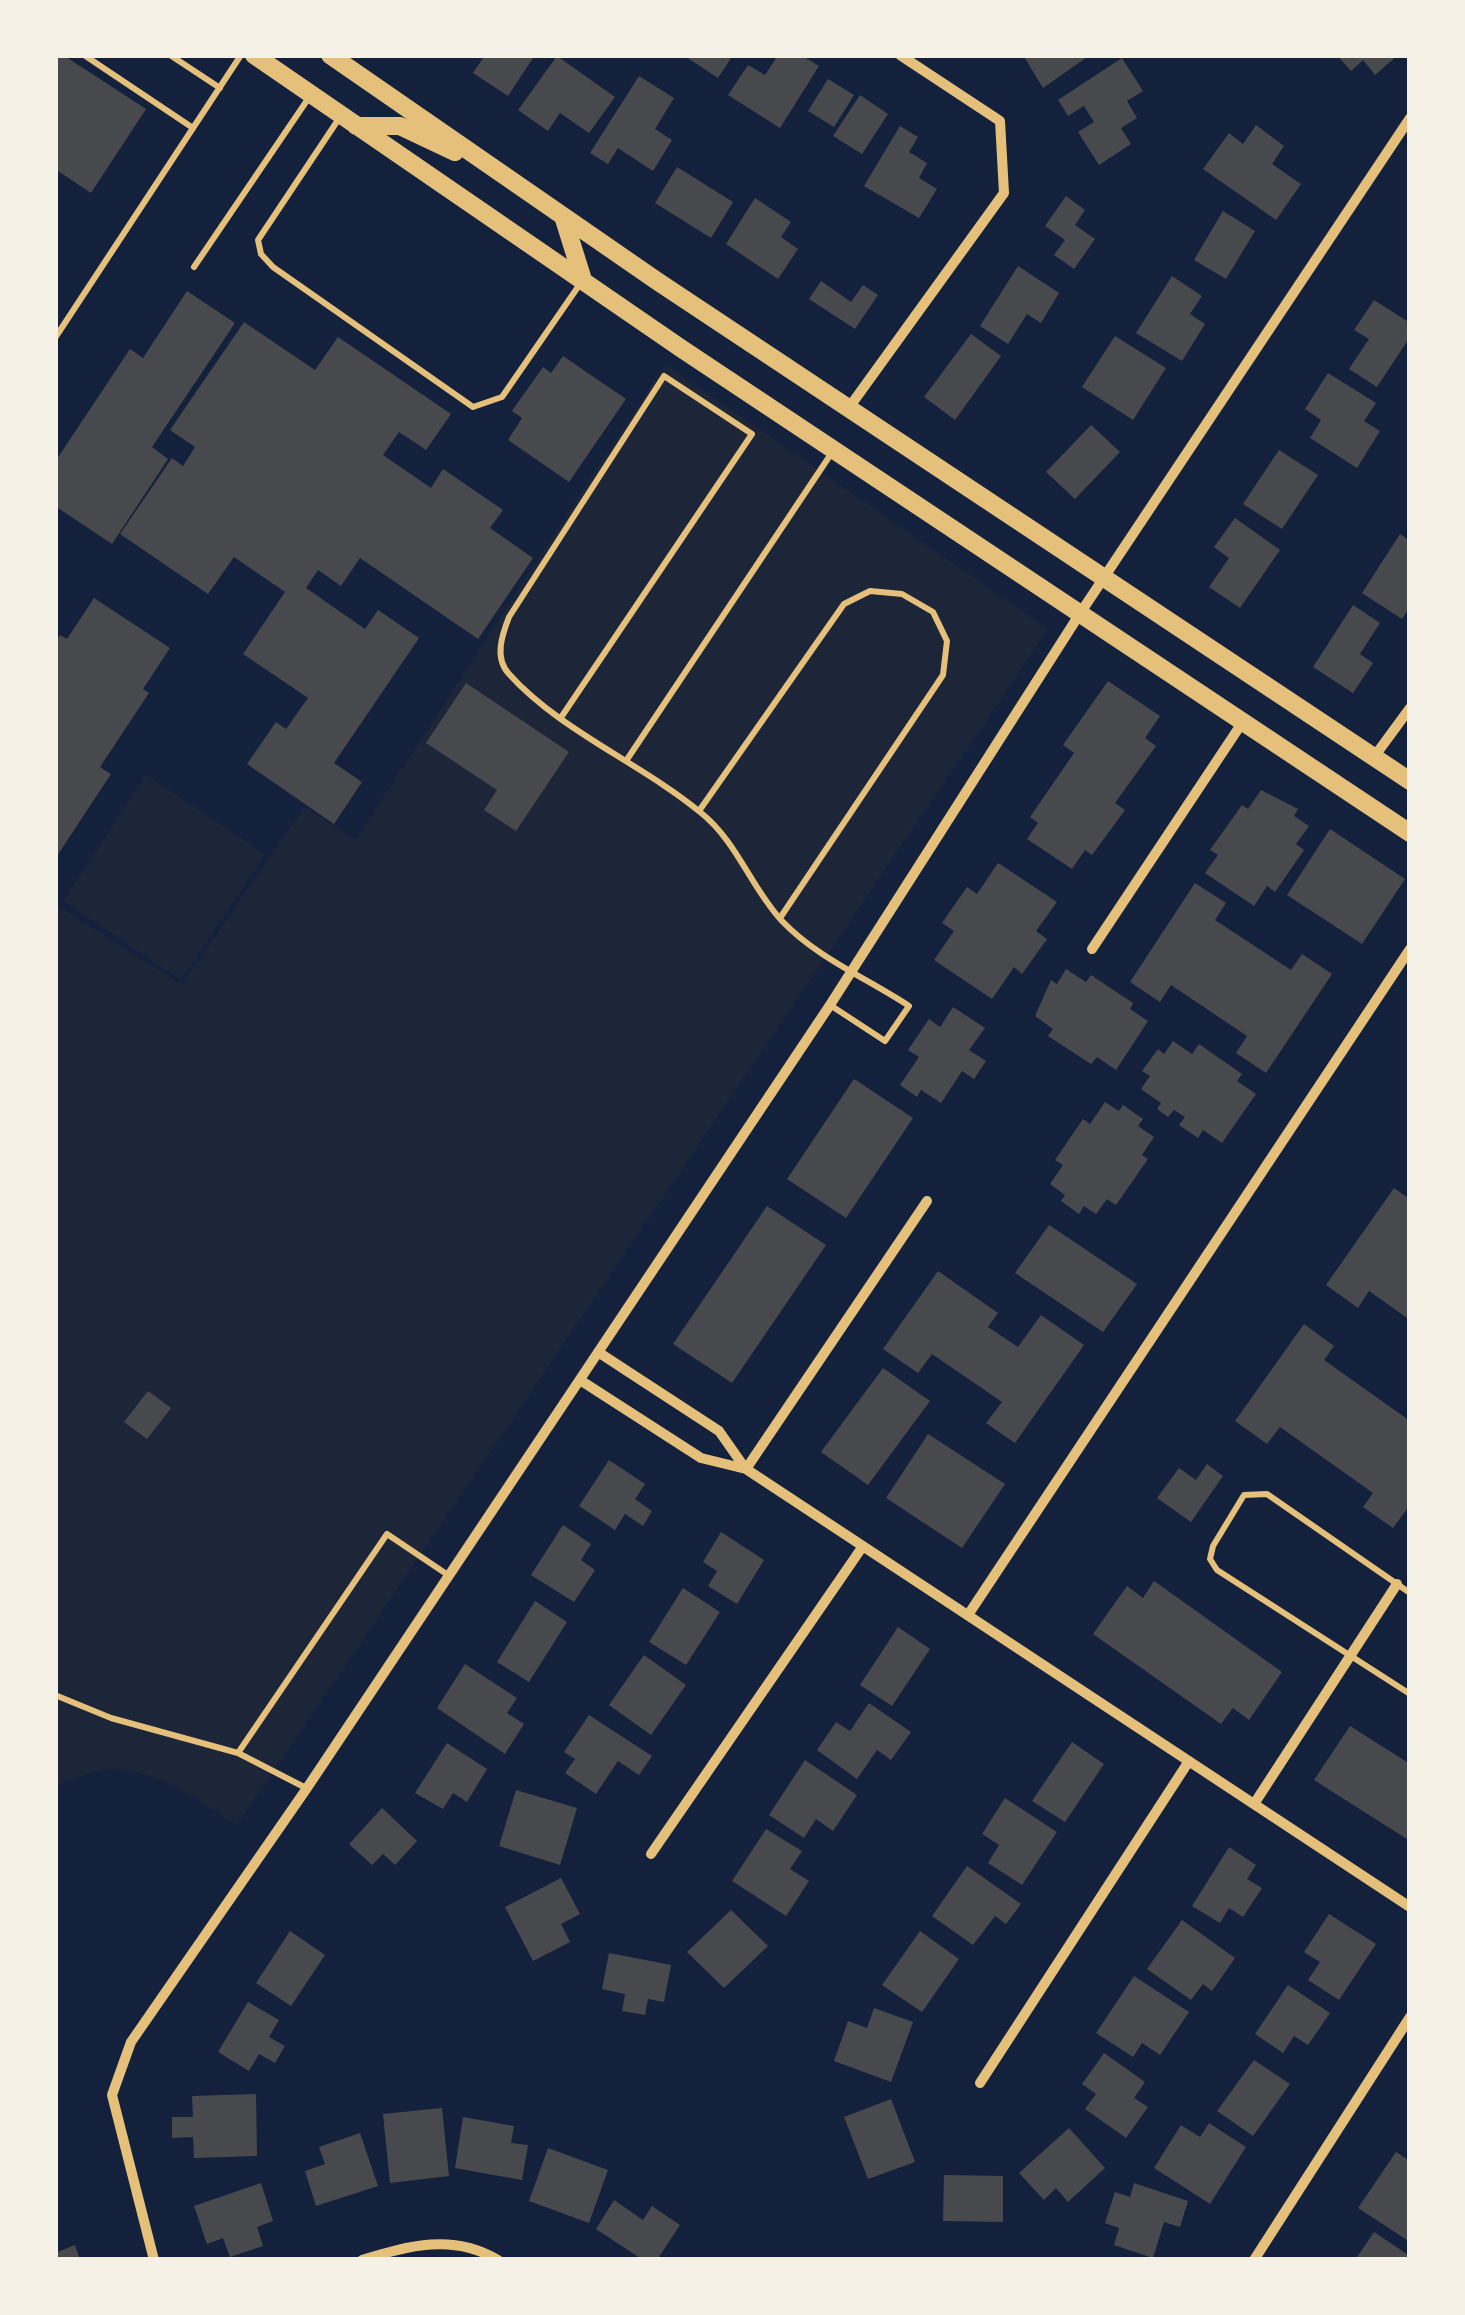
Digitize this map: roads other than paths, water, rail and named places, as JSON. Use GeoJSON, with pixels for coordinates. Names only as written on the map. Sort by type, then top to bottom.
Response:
{"type":"FeatureCollection","features":[{"type":"Feature","properties":{"kind":"main road"},"geometry":{"type":"LineString","coordinates":[[254,55],[833,450],[1410,833]]}},
{"type":"Feature","properties":{"kind":"main road"},"geometry":{"type":"LineString","coordinates":[[330,55],[848,408],[1410,782]]}},
{"type":"Feature","properties":{"kind":"main road"},"geometry":{"type":"LineString","coordinates":[[349,121],[400,126],[497,170]]}},
{"type":"Feature","properties":{"kind":"main road"},"geometry":{"type":"LineString","coordinates":[[563,216],[583,280]]}},
{"type":"Feature","properties":{"kind":"street"},"geometry":{"type":"LineString","coordinates":[[848,408],[1004,193],[1000,120],[900,55]]}},
{"type":"Feature","properties":{"kind":"street"},"geometry":{"type":"LineString","coordinates":[[154,2260],[112,2095],[131,2042],[308,1788],[830,1005],[1079,615],[1410,118]]}},
{"type":"Feature","properties":{"kind":"street"},"geometry":{"type":"LineString","coordinates":[[1374,758],[1410,708]]}},
{"type":"Feature","properties":{"kind":"street"},"geometry":{"type":"LineString","coordinates":[[1092,948],[1242,724]]}},
{"type":"Feature","properties":{"kind":"street"},"geometry":{"type":"LineString","coordinates":[[968,1615],[1410,949]]}},
{"type":"Feature","properties":{"kind":"street"},"geometry":{"type":"LineString","coordinates":[[746,1469],[928,1200]]}},
{"type":"Feature","properties":{"kind":"street"},"geometry":{"type":"LineString","coordinates":[[598,1352],[719,1431],[746,1469]]}},
{"type":"Feature","properties":{"kind":"street"},"geometry":{"type":"LineString","coordinates":[[580,1380],[700,1458],[746,1469],[1410,1907]]}},
{"type":"Feature","properties":{"kind":"street"},"geometry":{"type":"LineString","coordinates":[[652,1854],[863,1546]]}},
{"type":"Feature","properties":{"kind":"street"},"geometry":{"type":"LineString","coordinates":[[1254,1804],[1397,1584]]}},
{"type":"Feature","properties":{"kind":"street"},"geometry":{"type":"LineString","coordinates":[[980,2083],[1189,1761]]}},
{"type":"Feature","properties":{"kind":"street"},"geometry":{"type":"LineString","coordinates":[[1254,2260],[1410,2017]]}},
{"type":"Feature","properties":{"kind":"street"},"geometry":{"type":"LineString","coordinates":[[362,2260],[420,2242],[475,2246],[498,2260]]}},
{"type":"Feature","properties":{"kind":"lane"},"geometry":{"type":"LineString","coordinates":[[84,55],[193,128]]}},
{"type":"Feature","properties":{"kind":"lane"},"geometry":{"type":"LineString","coordinates":[[170,55],[220,88]]}},
{"type":"Feature","properties":{"kind":"lane"},"geometry":{"type":"LineString","coordinates":[[55,338],[241,55]]}},
{"type":"Feature","properties":{"kind":"lane"},"geometry":{"type":"LineString","coordinates":[[194,267],[311,95]]}},
{"type":"Feature","properties":{"kind":"lane"},"geometry":{"type":"LineString","coordinates":[[349,121],[270,218],[258,240],[262,254],[273,267],[473,406],[502,397],[583,280]]}},
{"type":"Feature","properties":{"kind":"lane"},"geometry":{"type":"LineString","coordinates":[[562,716],[752,434],[664,376],[546,553],[499,643],[505,671],[562,716],[700,811],[732,846],[780,918],[813,947],[909,1006],[885,1041],[830,1005]]}},
{"type":"Feature","properties":{"kind":"lane"},"geometry":{"type":"LineString","coordinates":[[626,761],[833,450]]}},
{"type":"Feature","properties":{"kind":"lane"},"geometry":{"type":"LineString","coordinates":[[700,811],[844,604],[870,591],[902,594],[932,612],[948,641],[943,675],[780,918]]}},
{"type":"Feature","properties":{"kind":"lane"},"geometry":{"type":"LineString","coordinates":[[1410,1593],[1267,1494],[1244,1496],[1213,1546],[1210,1559],[1217,1570],[1410,1694]]}},
{"type":"Feature","properties":{"kind":"lane"},"geometry":{"type":"LineString","coordinates":[[238,1753],[387,1534],[450,1576]]}},
{"type":"Feature","properties":{"kind":"lane"},"geometry":{"type":"LineString","coordinates":[[55,1695],[111,1718],[238,1753],[308,1788]]}}]}
